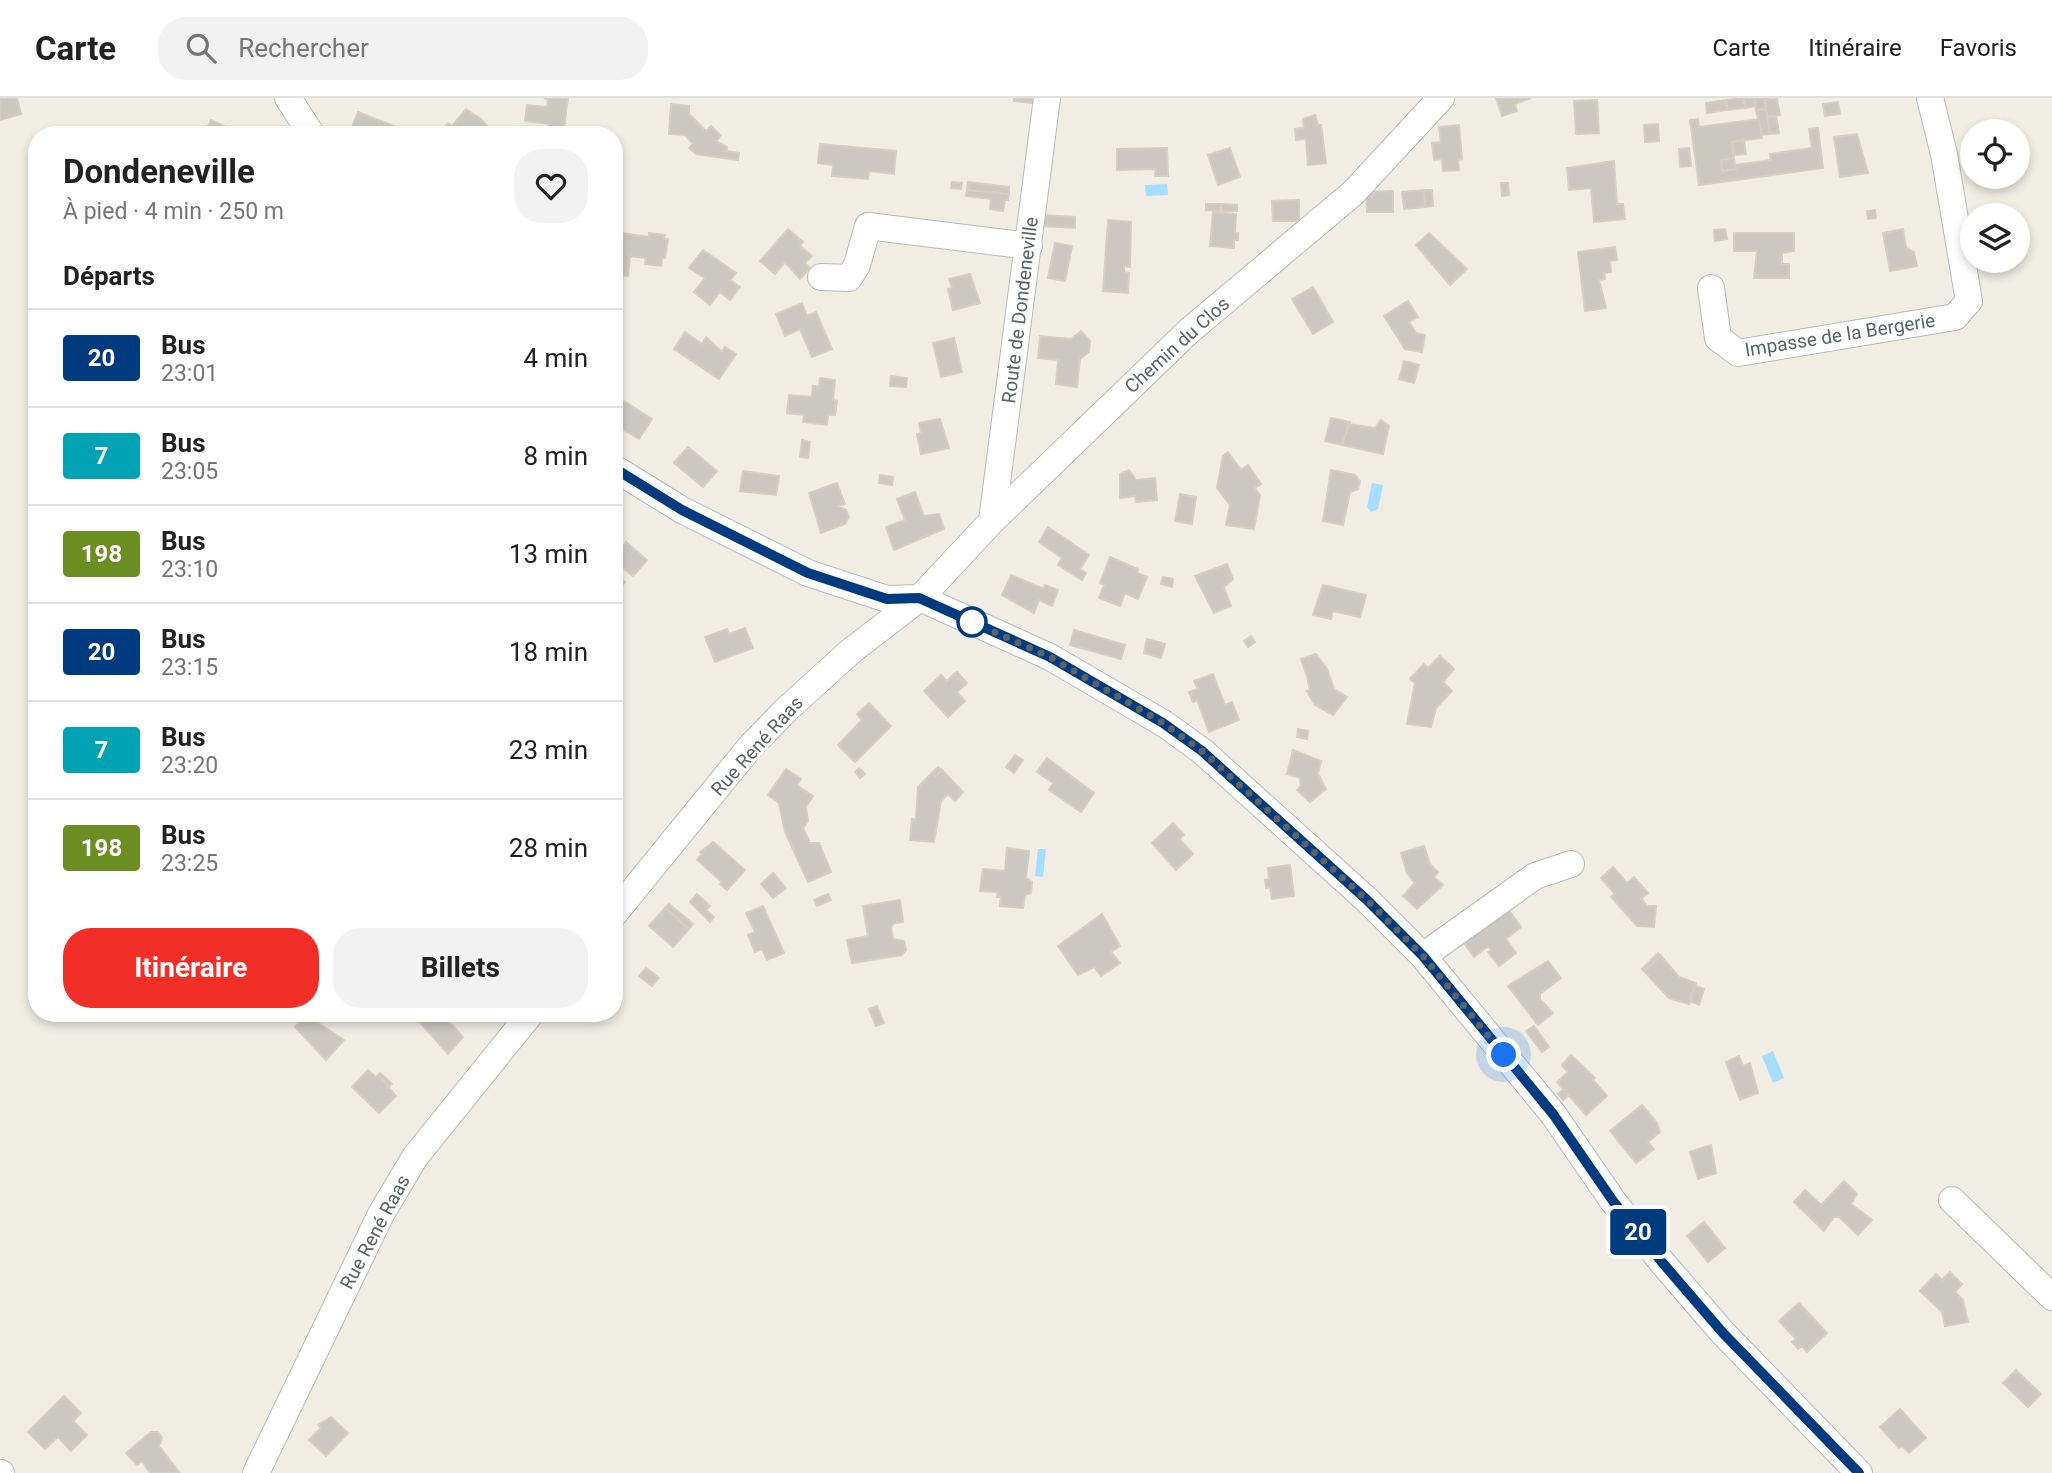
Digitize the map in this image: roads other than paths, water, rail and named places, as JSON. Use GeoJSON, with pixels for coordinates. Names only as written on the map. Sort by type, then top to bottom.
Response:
{"type":"FeatureCollection","features":[{"type":"Feature","properties":{"kind":"street"},"geometry":{"type":"LineString","coordinates":[[288,98],[306,126]]}},
{"type":"Feature","properties":{"kind":"street","name":"Route de Dondeneville"},"geometry":{"type":"LineString","coordinates":[[992,521],[1047,98]]}},
{"type":"Feature","properties":{"kind":"street","name":"Chemin du Clos"},"geometry":{"type":"LineString","coordinates":[[919,598],[992,521],[1189,331],[1353,193],[1441,98]]}},
{"type":"Feature","properties":{"kind":"street","name":"Impasse de la Bergerie"},"geometry":{"type":"LineString","coordinates":[[1711,288],[1718,338],[1738,352],[1955,317],[1969,301],[1944,154],[1930,98]]}},
{"type":"Feature","properties":{"kind":"street"},"geometry":{"type":"LineString","coordinates":[[821,276],[849,278],[856,265],[868,226],[1029,246]]}},
{"type":"Feature","properties":{"kind":"street"},"geometry":{"type":"LineString","coordinates":[[623,474],[682,510],[808,573],[887,599],[919,598],[1050,657],[1163,723],[1202,751],[1366,899],[1423,956],[1553,1114],[1613,1201],[1661,1261],[1723,1333],[1859,1473]]}},
{"type":"Feature","properties":{"kind":"street","name":"Rue René Raas"},"geometry":{"type":"LineString","coordinates":[[623,903],[750,747],[851,651],[919,598]]}},
{"type":"Feature","properties":{"kind":"street"},"geometry":{"type":"LineString","coordinates":[[1423,956],[1535,876],[1571,864]]}},
{"type":"Feature","properties":{"kind":"street","name":"Rue René Raas"},"geometry":{"type":"LineString","coordinates":[[256,1473],[380,1214],[415,1157],[524,1022]]}},
{"type":"Feature","properties":{"kind":"street"},"geometry":{"type":"LineString","coordinates":[[1952,1200],[2052,1297]]}},
{"type":"Feature","properties":{"kind":"water"},"geometry":{"type":"Polygon","coordinates":[[[1167,184],[1168,195],[1146,196],[1145,185],[1167,184]]]}},
{"type":"Feature","properties":{"kind":"water"},"geometry":{"type":"Polygon","coordinates":[[[1372,483],[1383,485],[1378,509],[1371,512],[1367,507],[1372,483]]]}},
{"type":"Feature","properties":{"kind":"water"},"geometry":{"type":"Polygon","coordinates":[[[1038,849],[1046,849],[1043,877],[1035,876],[1038,849]]]}},
{"type":"Feature","properties":{"kind":"water"},"geometry":{"type":"Polygon","coordinates":[[[1773,1051],[1784,1078],[1773,1083],[1762,1056],[1773,1051]]]}}]}
